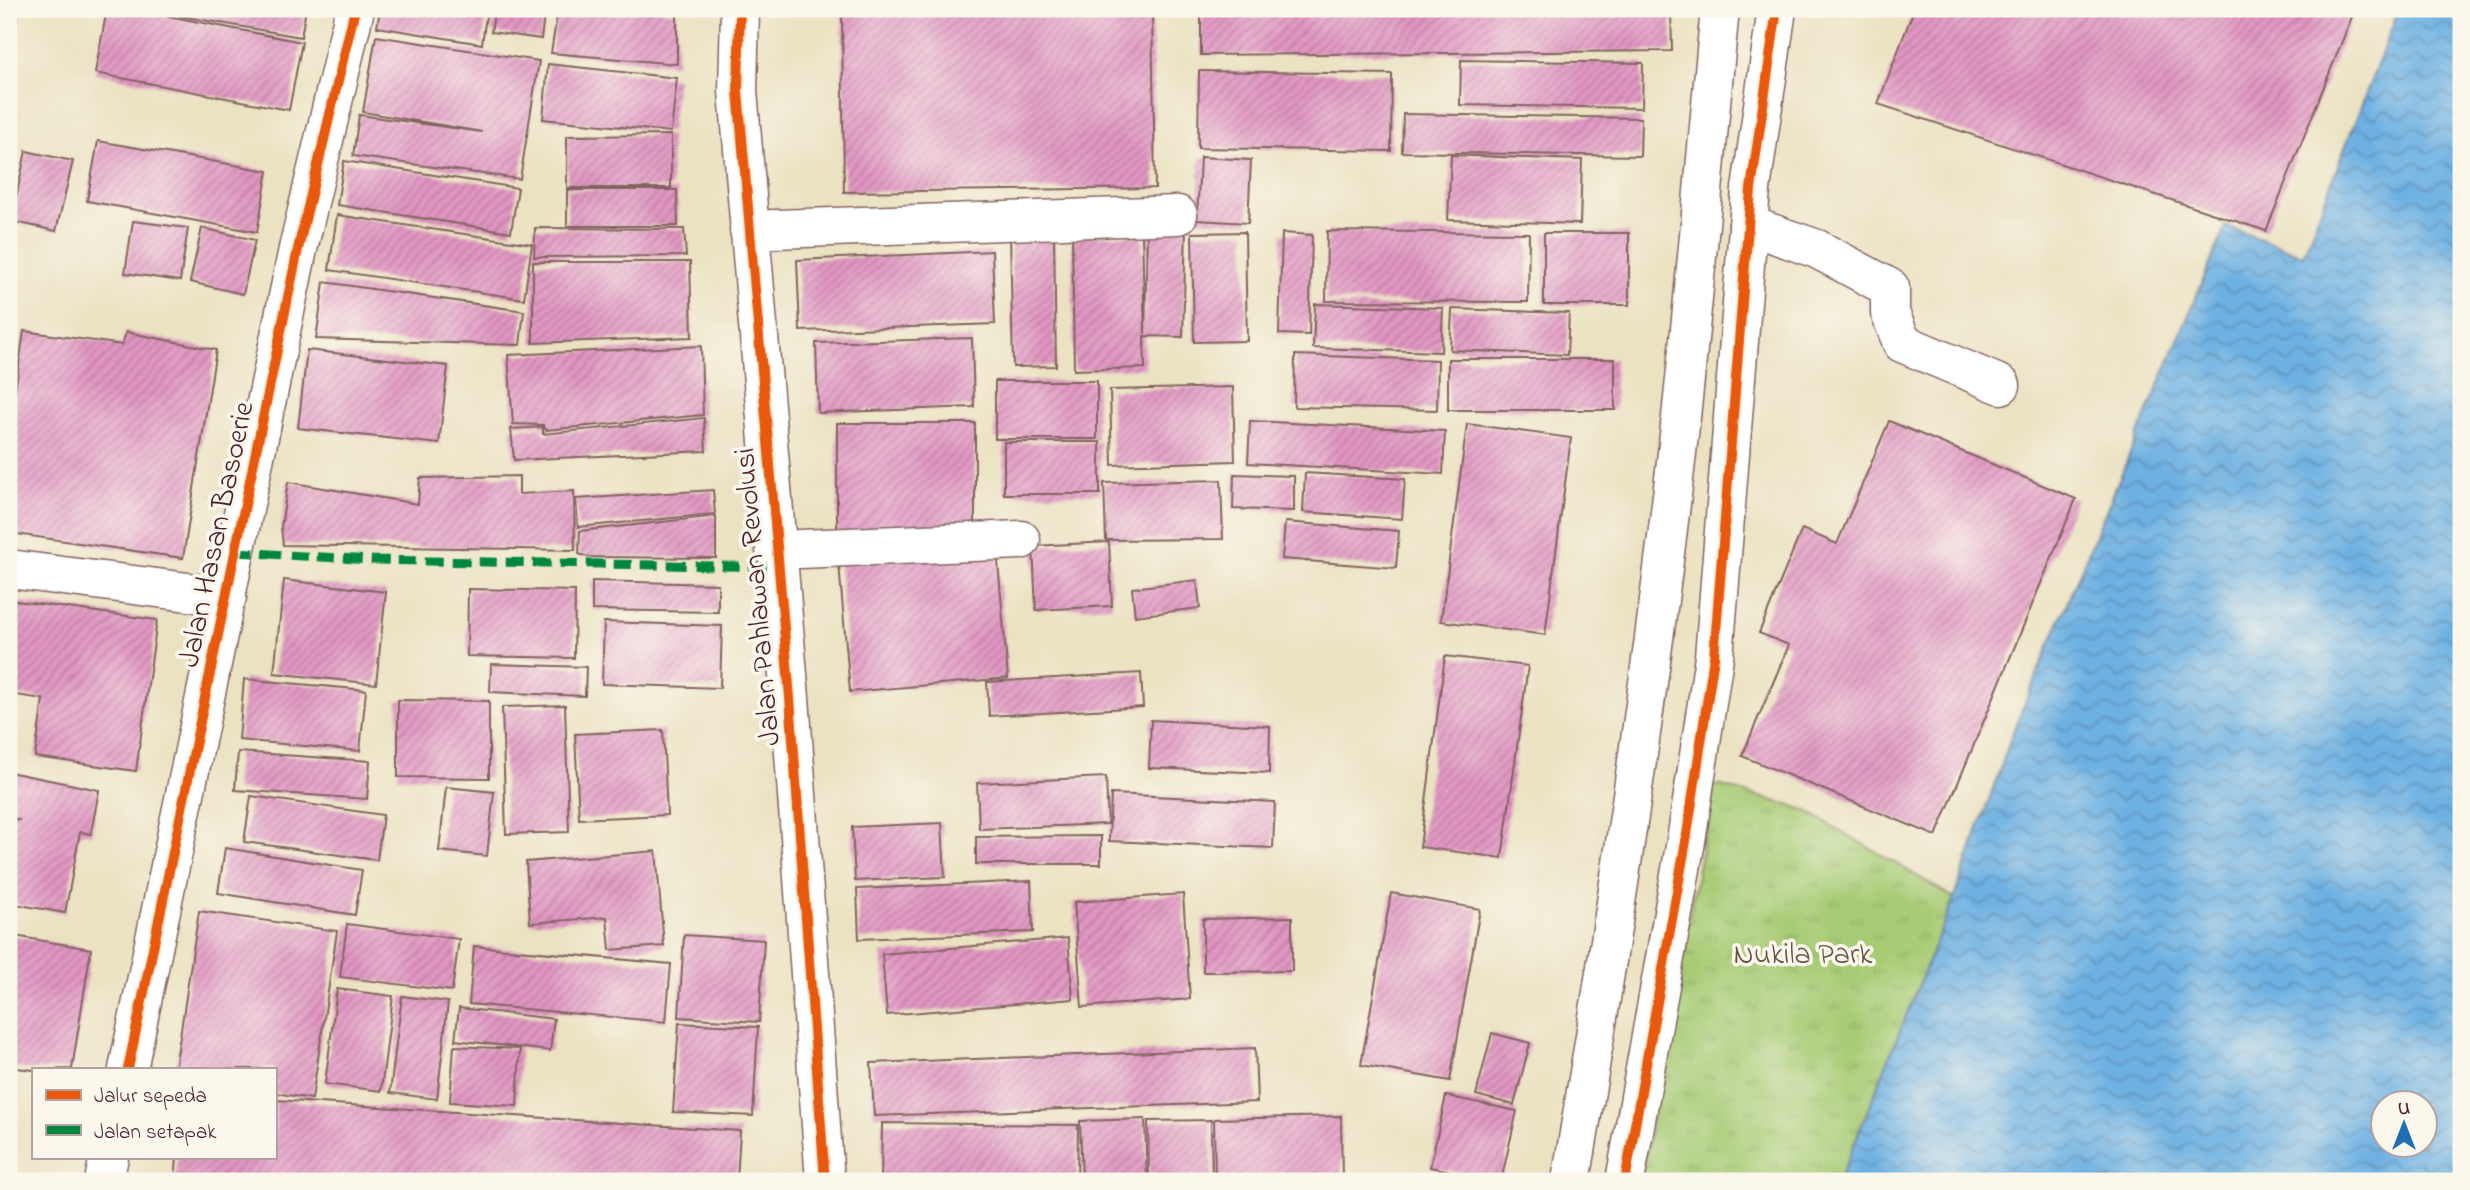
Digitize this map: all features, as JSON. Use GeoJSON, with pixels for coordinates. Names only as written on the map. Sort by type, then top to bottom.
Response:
{"type":"FeatureCollection","features":[{"type":"Feature","properties":{"kind":"street","name":"Jalan Hasan Basoerie"},"geometry":{"type":"LineString","coordinates":[[128,1068],[299,249],[355,9]]}},
{"type":"Feature","properties":{"kind":"street","name":"Jalan Pahlawan Revolusi"},"geometry":{"type":"LineString","coordinates":[[740,9],[738,91],[775,550],[790,698],[825,1181]]}},
{"type":"Feature","properties":{"kind":"street"},"geometry":{"type":"LineString","coordinates":[[1571,1181],[1612,938],[1656,629],[1720,9]]}},
{"type":"Feature","properties":{"kind":"street"},"geometry":{"type":"LineString","coordinates":[[1625,1181],[1686,841],[1714,657],[1751,189],[1777,9]]}},
{"type":"Feature","properties":{"kind":"street"},"geometry":{"type":"LineString","coordinates":[[749,230],[1178,215]]}},
{"type":"Feature","properties":{"kind":"street"},"geometry":{"type":"LineString","coordinates":[[1748,225],[1817,249],[1890,288],[1890,313],[1902,342],[2001,385]]}},
{"type":"Feature","properties":{"kind":"street"},"geometry":{"type":"LineString","coordinates":[[1689,328],[1741,328]]}},
{"type":"Feature","properties":{"kind":"street"},"geometry":{"type":"LineString","coordinates":[[775,550],[1021,540]]}},
{"type":"Feature","properties":{"kind":"street"},"geometry":{"type":"LineString","coordinates":[[9,569],[227,597]]}},
{"type":"Feature","properties":{"kind":"street"},"geometry":{"type":"LineString","coordinates":[[104,1181],[109,1158]]}},
{"type":"Feature","properties":{"kind":"green space","name":"Nukila Park"},"geometry":{"type":"Polygon","coordinates":[[[1718,785],[1805,810],[1954,898],[1839,1181],[1641,1181],[1713,787],[1718,785]]]}},
{"type":"Feature","properties":{"kind":"water"},"geometry":{"type":"Polygon","coordinates":[[[2399,9],[2461,9],[2461,1181],[1839,1181],[1954,898],[2016,724],[2226,226],[2303,255],[2399,9]]]}},
{"type":"Feature","properties":{"kind":"building"},"geometry":{"type":"Polygon","coordinates":[[[9,9],[18,9],[11,98],[9,98],[9,9]]]}},
{"type":"Feature","properties":{"kind":"building"},"geometry":{"type":"Polygon","coordinates":[[[107,9],[132,9],[302,42],[289,110],[95,73],[107,9]]]}},
{"type":"Feature","properties":{"kind":"building"},"geometry":{"type":"Polygon","coordinates":[[[181,9],[306,9],[301,37],[180,16],[181,9]]]}},
{"type":"Feature","properties":{"kind":"building"},"geometry":{"type":"Polygon","coordinates":[[[380,9],[487,9],[482,44],[377,27],[380,9]]]}},
{"type":"Feature","properties":{"kind":"building"},"geometry":{"type":"Polygon","coordinates":[[[495,9],[545,9],[541,39],[491,32],[495,9]]]}},
{"type":"Feature","properties":{"kind":"building"},"geometry":{"type":"Polygon","coordinates":[[[558,9],[658,9],[677,13],[677,64],[551,53],[558,9]]]}},
{"type":"Feature","properties":{"kind":"building"},"geometry":{"type":"Polygon","coordinates":[[[842,9],[1152,9],[1155,188],[844,192],[842,9]]]}},
{"type":"Feature","properties":{"kind":"building"},"geometry":{"type":"Polygon","coordinates":[[[1201,9],[1671,9],[1672,51],[1201,55],[1201,9]]]}},
{"type":"Feature","properties":{"kind":"building"},"geometry":{"type":"Polygon","coordinates":[[[1914,9],[2355,9],[2266,231],[1878,104],[1914,9]]]}},
{"type":"Feature","properties":{"kind":"building"},"geometry":{"type":"Polygon","coordinates":[[[376,36],[539,61],[520,179],[353,156],[359,115],[482,132],[363,112],[376,36]]]}},
{"type":"Feature","properties":{"kind":"building"},"geometry":{"type":"Polygon","coordinates":[[[1461,60],[1643,63],[1642,108],[1460,105],[1461,60]]]}},
{"type":"Feature","properties":{"kind":"building"},"geometry":{"type":"Polygon","coordinates":[[[548,64],[677,78],[671,132],[543,119],[548,64]]]}},
{"type":"Feature","properties":{"kind":"building"},"geometry":{"type":"Polygon","coordinates":[[[1199,71],[1392,74],[1391,151],[1198,148],[1199,71]]]}},
{"type":"Feature","properties":{"kind":"building"},"geometry":{"type":"Polygon","coordinates":[[[1403,114],[1641,118],[1640,156],[1402,152],[1403,114]]]}},
{"type":"Feature","properties":{"kind":"building"},"geometry":{"type":"Polygon","coordinates":[[[671,135],[671,188],[567,188],[567,136],[671,135]]]}},
{"type":"Feature","properties":{"kind":"building"},"geometry":{"type":"Polygon","coordinates":[[[98,141],[268,171],[257,232],[87,201],[98,141]]]}},
{"type":"Feature","properties":{"kind":"building"},"geometry":{"type":"Polygon","coordinates":[[[26,151],[73,161],[56,231],[11,221],[26,151]]]}},
{"type":"Feature","properties":{"kind":"building"},"geometry":{"type":"Polygon","coordinates":[[[1451,155],[1582,160],[1580,224],[1448,220],[1451,155]]]}},
{"type":"Feature","properties":{"kind":"building"},"geometry":{"type":"Polygon","coordinates":[[[1200,157],[1251,160],[1248,223],[1197,220],[1200,157]]]}},
{"type":"Feature","properties":{"kind":"building"},"geometry":{"type":"Polygon","coordinates":[[[344,161],[518,188],[511,232],[337,205],[344,161]]]}},
{"type":"Feature","properties":{"kind":"building"},"geometry":{"type":"Polygon","coordinates":[[[567,190],[677,190],[678,226],[567,226],[567,190]]]}},
{"type":"Feature","properties":{"kind":"building"},"geometry":{"type":"Polygon","coordinates":[[[337,215],[532,244],[524,299],[329,270],[337,215]]]}},
{"type":"Feature","properties":{"kind":"building"},"geometry":{"type":"Polygon","coordinates":[[[133,221],[188,228],[180,281],[125,273],[133,221]]]}},
{"type":"Feature","properties":{"kind":"building"},"geometry":{"type":"Polygon","coordinates":[[[1147,227],[1186,228],[1183,337],[1144,336],[1145,368],[1074,370],[1072,236],[1142,235],[1145,334],[1147,227]]]}},
{"type":"Feature","properties":{"kind":"building"},"geometry":{"type":"Polygon","coordinates":[[[202,228],[255,240],[243,294],[190,282],[202,228]]]}},
{"type":"Feature","properties":{"kind":"building"},"geometry":{"type":"Polygon","coordinates":[[[535,228],[684,229],[686,256],[534,257],[535,228]]]}},
{"type":"Feature","properties":{"kind":"building"},"geometry":{"type":"Polygon","coordinates":[[[1327,231],[1529,233],[1528,302],[1326,301],[1327,231]]]}},
{"type":"Feature","properties":{"kind":"building"},"geometry":{"type":"Polygon","coordinates":[[[1245,232],[1247,341],[1194,342],[1192,233],[1245,232]]]}},
{"type":"Feature","properties":{"kind":"building"},"geometry":{"type":"Polygon","coordinates":[[[1054,233],[1056,366],[1013,367],[1010,234],[1054,233]]]}},
{"type":"Feature","properties":{"kind":"building"},"geometry":{"type":"Polygon","coordinates":[[[1282,233],[1312,235],[1309,335],[1279,334],[1282,233]]]}},
{"type":"Feature","properties":{"kind":"building"},"geometry":{"type":"Polygon","coordinates":[[[1544,233],[1629,233],[1629,305],[1544,305],[1544,233]]]}},
{"type":"Feature","properties":{"kind":"building"},"geometry":{"type":"Polygon","coordinates":[[[9,234],[15,235],[10,267],[9,267],[9,234]]]}},
{"type":"Feature","properties":{"kind":"building"},"geometry":{"type":"Polygon","coordinates":[[[992,251],[995,324],[800,331],[797,260],[992,251]]]}},
{"type":"Feature","properties":{"kind":"building"},"geometry":{"type":"Polygon","coordinates":[[[533,262],[690,262],[692,337],[533,343],[533,262]]]}},
{"type":"Feature","properties":{"kind":"building"},"geometry":{"type":"Polygon","coordinates":[[[324,282],[524,311],[520,345],[316,339],[324,282]]]}},
{"type":"Feature","properties":{"kind":"building"},"geometry":{"type":"Polygon","coordinates":[[[1315,304],[1443,308],[1441,352],[1313,348],[1315,304]]]}},
{"type":"Feature","properties":{"kind":"building"},"geometry":{"type":"Polygon","coordinates":[[[1452,309],[1569,313],[1567,355],[1450,350],[1452,309]]]}},
{"type":"Feature","properties":{"kind":"building"},"geometry":{"type":"Polygon","coordinates":[[[24,331],[122,345],[126,332],[216,350],[183,558],[9,533],[9,432],[24,331]]]}},
{"type":"Feature","properties":{"kind":"building"},"geometry":{"type":"Polygon","coordinates":[[[972,338],[974,407],[818,413],[816,343],[972,338]]]}},
{"type":"Feature","properties":{"kind":"building"},"geometry":{"type":"Polygon","coordinates":[[[701,346],[703,415],[546,430],[543,425],[513,424],[508,355],[701,346]]]}},
{"type":"Feature","properties":{"kind":"building"},"geometry":{"type":"Polygon","coordinates":[[[307,350],[448,366],[439,444],[298,428],[307,350]]]}},
{"type":"Feature","properties":{"kind":"building"},"geometry":{"type":"Polygon","coordinates":[[[1295,355],[1438,360],[1437,410],[1294,407],[1295,355]]]}},
{"type":"Feature","properties":{"kind":"building"},"geometry":{"type":"Polygon","coordinates":[[[1448,359],[1615,359],[1615,410],[1448,410],[1448,359]]]}},
{"type":"Feature","properties":{"kind":"building"},"geometry":{"type":"Polygon","coordinates":[[[995,381],[1097,381],[1097,439],[995,439],[995,381]]]}},
{"type":"Feature","properties":{"kind":"building"},"geometry":{"type":"Polygon","coordinates":[[[1233,387],[1235,461],[1112,465],[1110,390],[1233,387]]]}},
{"type":"Feature","properties":{"kind":"building"},"geometry":{"type":"Polygon","coordinates":[[[704,418],[706,451],[514,460],[511,429],[543,427],[543,434],[704,418]]]}},
{"type":"Feature","properties":{"kind":"building"},"geometry":{"type":"Polygon","coordinates":[[[1250,421],[1445,431],[1443,474],[1248,463],[1250,421]]]}},
{"type":"Feature","properties":{"kind":"building"},"geometry":{"type":"Polygon","coordinates":[[[1889,421],[2076,499],[1936,836],[1742,756],[1789,645],[1759,633],[1802,529],[1837,544],[1889,421]]]}},
{"type":"Feature","properties":{"kind":"building"},"geometry":{"type":"Polygon","coordinates":[[[837,423],[975,423],[975,535],[837,535],[837,423]]]}},
{"type":"Feature","properties":{"kind":"building"},"geometry":{"type":"Polygon","coordinates":[[[1467,424],[1571,438],[1545,635],[1441,621],[1467,424]]]}},
{"type":"Feature","properties":{"kind":"building"},"geometry":{"type":"Polygon","coordinates":[[[1004,442],[1100,442],[1100,494],[1004,494],[1004,442]]]}},
{"type":"Feature","properties":{"kind":"building"},"geometry":{"type":"Polygon","coordinates":[[[1305,473],[1405,479],[1402,519],[1303,512],[1305,473]]]}},
{"type":"Feature","properties":{"kind":"building"},"geometry":{"type":"Polygon","coordinates":[[[1234,474],[1294,476],[1294,511],[1233,509],[1234,474]]]}},
{"type":"Feature","properties":{"kind":"building"},"geometry":{"type":"Polygon","coordinates":[[[519,476],[519,494],[574,491],[575,550],[283,545],[281,527],[288,482],[418,504],[420,478],[519,476]]]}},
{"type":"Feature","properties":{"kind":"building"},"geometry":{"type":"Polygon","coordinates":[[[1221,480],[1223,539],[1106,540],[1104,483],[1221,480]]]}},
{"type":"Feature","properties":{"kind":"building"},"geometry":{"type":"Polygon","coordinates":[[[713,490],[715,514],[578,527],[576,499],[713,490]]]}},
{"type":"Feature","properties":{"kind":"building"},"geometry":{"type":"Polygon","coordinates":[[[716,516],[716,558],[588,557],[579,554],[580,531],[716,516]]]}},
{"type":"Feature","properties":{"kind":"building"},"geometry":{"type":"Polygon","coordinates":[[[1285,522],[1399,531],[1396,568],[1282,559],[1285,522]]]}},
{"type":"Feature","properties":{"kind":"building"},"geometry":{"type":"Polygon","coordinates":[[[1109,542],[1112,606],[1036,610],[1033,546],[1109,542]]]}},
{"type":"Feature","properties":{"kind":"building"},"geometry":{"type":"Polygon","coordinates":[[[997,550],[1008,678],[850,692],[839,564],[997,550]]]}},
{"type":"Feature","properties":{"kind":"building"},"geometry":{"type":"Polygon","coordinates":[[[284,580],[386,592],[376,684],[274,673],[284,580]]]}},
{"type":"Feature","properties":{"kind":"building"},"geometry":{"type":"Polygon","coordinates":[[[1197,580],[1200,608],[1135,616],[1132,588],[1197,580]]]}},
{"type":"Feature","properties":{"kind":"building"},"geometry":{"type":"Polygon","coordinates":[[[592,581],[718,584],[718,612],[592,610],[592,581]]]}},
{"type":"Feature","properties":{"kind":"building"},"geometry":{"type":"Polygon","coordinates":[[[468,589],[575,591],[574,658],[467,656],[468,589]]]}},
{"type":"Feature","properties":{"kind":"building"},"geometry":{"type":"Polygon","coordinates":[[[9,600],[157,620],[136,771],[35,757],[43,699],[9,694],[9,600]]]}},
{"type":"Feature","properties":{"kind":"building"},"geometry":{"type":"Polygon","coordinates":[[[604,622],[722,626],[720,688],[602,684],[604,622]]]}},
{"type":"Feature","properties":{"kind":"building"},"geometry":{"type":"Polygon","coordinates":[[[1445,656],[1528,666],[1502,858],[1420,847],[1445,656]]]}},
{"type":"Feature","properties":{"kind":"building"},"geometry":{"type":"Polygon","coordinates":[[[491,664],[586,667],[585,696],[490,692],[491,664]]]}},
{"type":"Feature","properties":{"kind":"building"},"geometry":{"type":"Polygon","coordinates":[[[1141,673],[1143,707],[989,716],[987,682],[1141,673]]]}},
{"type":"Feature","properties":{"kind":"building"},"geometry":{"type":"Polygon","coordinates":[[[244,679],[366,690],[360,751],[239,740],[244,679]]]}},
{"type":"Feature","properties":{"kind":"building"},"geometry":{"type":"Polygon","coordinates":[[[398,700],[489,701],[489,778],[398,777],[398,700]]]}},
{"type":"Feature","properties":{"kind":"building"},"geometry":{"type":"Polygon","coordinates":[[[565,705],[569,832],[506,834],[502,707],[565,705]]]}},
{"type":"Feature","properties":{"kind":"building"},"geometry":{"type":"Polygon","coordinates":[[[1151,720],[1270,726],[1269,773],[1149,768],[1151,720]]]}},
{"type":"Feature","properties":{"kind":"building"},"geometry":{"type":"Polygon","coordinates":[[[663,730],[667,815],[579,819],[575,734],[663,730]]]}},
{"type":"Feature","properties":{"kind":"building"},"geometry":{"type":"Polygon","coordinates":[[[238,752],[370,761],[367,799],[235,790],[238,752]]]}},
{"type":"Feature","properties":{"kind":"building"},"geometry":{"type":"Polygon","coordinates":[[[9,772],[99,790],[91,834],[80,832],[65,913],[9,903],[9,819],[20,820],[9,817],[9,772]]]}},
{"type":"Feature","properties":{"kind":"building"},"geometry":{"type":"Polygon","coordinates":[[[1106,777],[1108,824],[979,829],[977,783],[1106,777]]]}},
{"type":"Feature","properties":{"kind":"building"},"geometry":{"type":"Polygon","coordinates":[[[446,787],[494,792],[487,856],[439,851],[446,787]]]}},
{"type":"Feature","properties":{"kind":"building"},"geometry":{"type":"Polygon","coordinates":[[[1111,794],[1275,802],[1273,848],[1109,841],[1111,794]]]}},
{"type":"Feature","properties":{"kind":"building"},"geometry":{"type":"Polygon","coordinates":[[[251,796],[383,815],[377,860],[244,842],[251,796]]]}},
{"type":"Feature","properties":{"kind":"building"},"geometry":{"type":"Polygon","coordinates":[[[942,823],[945,877],[855,881],[852,827],[942,823]]]}},
{"type":"Feature","properties":{"kind":"building"},"geometry":{"type":"Polygon","coordinates":[[[1101,836],[1101,864],[976,864],[976,837],[1101,836]]]}},
{"type":"Feature","properties":{"kind":"building"},"geometry":{"type":"Polygon","coordinates":[[[225,848],[362,870],[355,915],[218,893],[225,848]]]}},
{"type":"Feature","properties":{"kind":"building"},"geometry":{"type":"Polygon","coordinates":[[[656,851],[664,946],[610,950],[607,917],[530,923],[526,862],[656,851]]]}},
{"type":"Feature","properties":{"kind":"building"},"geometry":{"type":"Polygon","coordinates":[[[1031,881],[1033,932],[859,939],[857,889],[1031,881]]]}},
{"type":"Feature","properties":{"kind":"building"},"geometry":{"type":"Polygon","coordinates":[[[1391,893],[1480,909],[1450,1081],[1361,1065],[1391,893]]]}},
{"type":"Feature","properties":{"kind":"building"},"geometry":{"type":"Polygon","coordinates":[[[1183,894],[1190,999],[1082,1007],[1074,902],[1183,894]]]}},
{"type":"Feature","properties":{"kind":"building"},"geometry":{"type":"Polygon","coordinates":[[[199,911],[337,931],[312,1099],[276,1093],[276,1068],[175,1068],[199,911]]]}},
{"type":"Feature","properties":{"kind":"building"},"geometry":{"type":"Polygon","coordinates":[[[1292,917],[1292,971],[1203,972],[1203,919],[1292,917]]]}},
{"type":"Feature","properties":{"kind":"building"},"geometry":{"type":"Polygon","coordinates":[[[347,924],[459,939],[452,991],[340,977],[347,924]]]}},
{"type":"Feature","properties":{"kind":"building"},"geometry":{"type":"Polygon","coordinates":[[[9,935],[91,949],[72,1068],[32,1070],[9,1067],[9,935]]]}},
{"type":"Feature","properties":{"kind":"building"},"geometry":{"type":"Polygon","coordinates":[[[684,935],[764,940],[759,1022],[679,1017],[684,935]]]}},
{"type":"Feature","properties":{"kind":"building"},"geometry":{"type":"Polygon","coordinates":[[[1068,938],[1073,999],[887,1015],[882,954],[1068,938]]]}},
{"type":"Feature","properties":{"kind":"building"},"geometry":{"type":"Polygon","coordinates":[[[474,946],[671,964],[666,1022],[469,1004],[474,946]]]}},
{"type":"Feature","properties":{"kind":"building"},"geometry":{"type":"Polygon","coordinates":[[[337,989],[393,996],[381,1091],[325,1084],[337,989]]]}},
{"type":"Feature","properties":{"kind":"building"},"geometry":{"type":"Polygon","coordinates":[[[402,996],[448,1002],[437,1099],[390,1093],[402,996]]]}},
{"type":"Feature","properties":{"kind":"building"},"geometry":{"type":"Polygon","coordinates":[[[459,1008],[554,1019],[550,1051],[455,1040],[459,1008]]]}},
{"type":"Feature","properties":{"kind":"building"},"geometry":{"type":"Polygon","coordinates":[[[679,1023],[758,1027],[753,1116],[673,1112],[679,1023]]]}},
{"type":"Feature","properties":{"kind":"building"},"geometry":{"type":"Polygon","coordinates":[[[1492,1033],[1530,1043],[1514,1105],[1476,1095],[1492,1033]]]}},
{"type":"Feature","properties":{"kind":"building"},"geometry":{"type":"Polygon","coordinates":[[[454,1046],[520,1049],[517,1106],[450,1102],[454,1046]]]}},
{"type":"Feature","properties":{"kind":"building"},"geometry":{"type":"Polygon","coordinates":[[[1255,1048],[1257,1102],[874,1116],[871,1063],[1255,1048]]]}},
{"type":"Feature","properties":{"kind":"building"},"geometry":{"type":"Polygon","coordinates":[[[1446,1096],[1517,1111],[1501,1181],[1430,1167],[1446,1096]]]}},
{"type":"Feature","properties":{"kind":"building"},"geometry":{"type":"Polygon","coordinates":[[[276,1100],[740,1131],[737,1181],[175,1181],[177,1158],[276,1158],[276,1100]]]}},
{"type":"Feature","properties":{"kind":"building"},"geometry":{"type":"Polygon","coordinates":[[[1341,1116],[1342,1181],[1215,1181],[1214,1119],[1341,1116]]]}},
{"type":"Feature","properties":{"kind":"building"},"geometry":{"type":"Polygon","coordinates":[[[1145,1119],[1147,1181],[1082,1181],[1080,1121],[1145,1119]]]}},
{"type":"Feature","properties":{"kind":"building"},"geometry":{"type":"Polygon","coordinates":[[[1211,1120],[1212,1181],[1149,1181],[1148,1121],[1211,1120]]]}},
{"type":"Feature","properties":{"kind":"building"},"geometry":{"type":"Polygon","coordinates":[[[882,1123],[1078,1125],[1077,1181],[881,1181],[882,1123]]]}},
{"type":"Feature","properties":{"kind":"marked path"},"geometry":{"type":"LineString","coordinates":[[236,552],[372,560],[777,567]]}},
{"type":"Feature","properties":{"kind":"cycle path"},"geometry":{"type":"LineString","coordinates":[[128,1068],[298,249],[355,9]]}},
{"type":"Feature","properties":{"kind":"cycle path"},"geometry":{"type":"LineString","coordinates":[[740,9],[738,91],[790,698],[825,1181]]}},
{"type":"Feature","properties":{"kind":"cycle path"},"geometry":{"type":"LineString","coordinates":[[1625,1181],[1686,841],[1714,657],[1751,189],[1777,9]]}}]}
